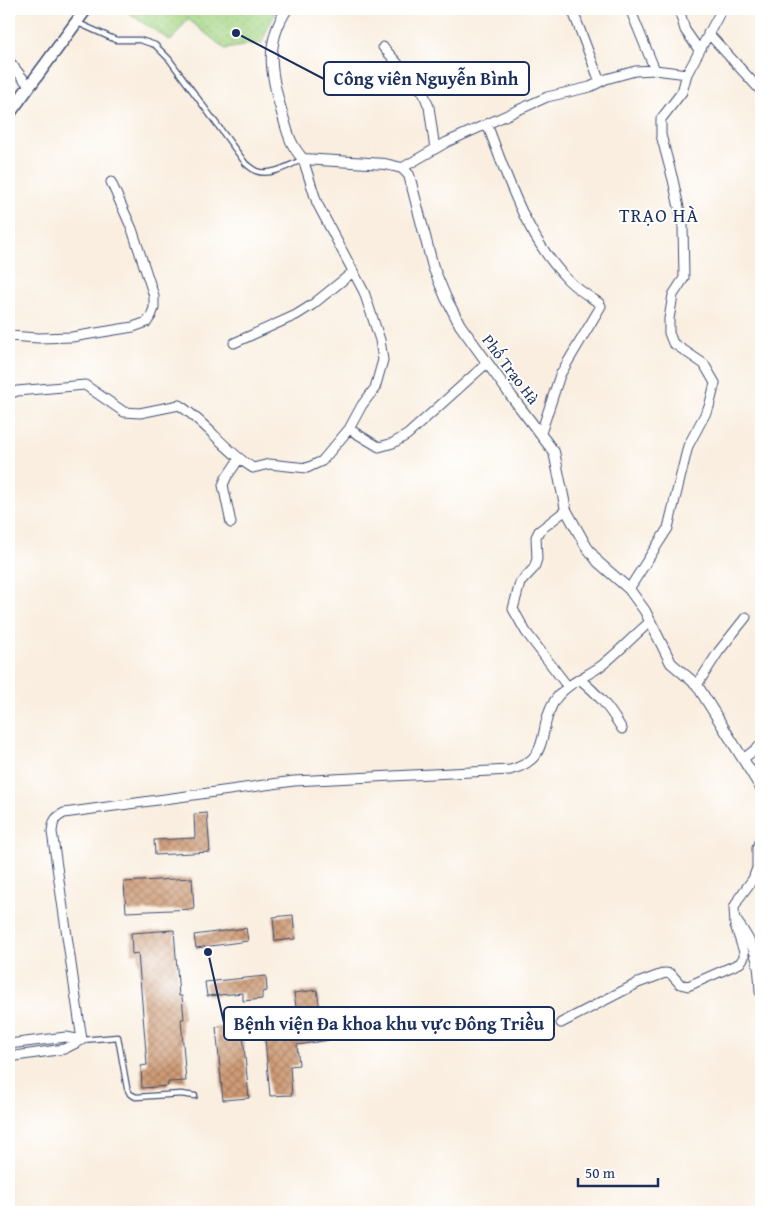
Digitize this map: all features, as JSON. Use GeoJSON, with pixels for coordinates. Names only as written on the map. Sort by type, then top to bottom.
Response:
{"type":"FeatureCollection","features":[{"type":"Feature","properties":{"kind":"main road"},"geometry":{"type":"LineString","coordinates":[[9,114],[80,14]]}},
{"type":"Feature","properties":{"kind":"street"},"geometry":{"type":"LineString","coordinates":[[9,394],[17,391],[85,385],[124,412],[140,413],[179,405],[195,415],[239,459],[253,468],[269,464],[307,468],[322,460],[349,428],[362,405],[375,388],[383,360],[380,340],[364,292],[317,203],[302,159],[292,146],[275,88],[270,62],[271,50],[277,23],[287,9]]}},
{"type":"Feature","properties":{"kind":"street"},"geometry":{"type":"LineString","coordinates":[[572,9],[600,82]]}},
{"type":"Feature","properties":{"kind":"street"},"geometry":{"type":"LineString","coordinates":[[630,9],[655,70]]}},
{"type":"Feature","properties":{"kind":"street"},"geometry":{"type":"LineString","coordinates":[[679,9],[685,30],[699,50]]}},
{"type":"Feature","properties":{"kind":"street"},"geometry":{"type":"LineString","coordinates":[[629,589],[668,528],[688,446],[709,407],[715,383],[704,364],[673,342],[669,333],[673,295],[684,278],[682,226],[673,180],[661,135],[661,119],[682,92],[687,74],[722,9]]}},
{"type":"Feature","properties":{"kind":"street"},"geometry":{"type":"LineString","coordinates":[[708,33],[761,91]]}},
{"type":"Feature","properties":{"kind":"street"},"geometry":{"type":"LineString","coordinates":[[383,47],[423,92],[429,107],[434,149]]}},
{"type":"Feature","properties":{"kind":"street"},"geometry":{"type":"LineString","coordinates":[[9,61],[29,86]]}},
{"type":"Feature","properties":{"kind":"street"},"geometry":{"type":"LineString","coordinates":[[302,159],[368,163],[402,168],[434,149],[547,97],[590,87],[635,71],[655,70],[687,74]]}},
{"type":"Feature","properties":{"kind":"street"},"geometry":{"type":"LineString","coordinates":[[487,124],[517,202],[541,246],[569,281],[601,306],[560,375],[541,433]]}},
{"type":"Feature","properties":{"kind":"street","name":"Phố Trạo Hà"},"geometry":{"type":"LineString","coordinates":[[402,168],[409,175],[433,267],[446,298],[460,325],[554,452],[566,510],[586,546],[598,562],[629,589],[645,611],[670,663],[697,685],[761,788]]}},
{"type":"Feature","properties":{"kind":"street"},"geometry":{"type":"LineString","coordinates":[[9,336],[39,338],[72,337],[133,327],[146,322],[151,316],[154,308],[154,296],[132,228],[112,182]]}},
{"type":"Feature","properties":{"kind":"street"},"geometry":{"type":"LineString","coordinates":[[234,343],[296,315],[312,305],[353,272]]}},
{"type":"Feature","properties":{"kind":"street"},"geometry":{"type":"LineString","coordinates":[[349,428],[379,447],[393,443],[407,435],[487,363]]}},
{"type":"Feature","properties":{"kind":"street"},"geometry":{"type":"LineString","coordinates":[[231,523],[224,485],[226,478],[239,459]]}},
{"type":"Feature","properties":{"kind":"street"},"geometry":{"type":"LineString","coordinates":[[566,510],[539,532],[536,537],[537,559],[534,568],[520,583],[514,609],[526,632],[568,687]]}},
{"type":"Feature","properties":{"kind":"street"},"geometry":{"type":"LineString","coordinates":[[697,685],[719,651],[746,617]]}},
{"type":"Feature","properties":{"kind":"street"},"geometry":{"type":"LineString","coordinates":[[82,1040],[52,832],[52,822],[57,816],[64,813],[294,781],[500,770],[524,766],[536,757],[552,705],[556,698],[568,687],[602,665],[650,622]]}},
{"type":"Feature","properties":{"kind":"street"},"geometry":{"type":"LineString","coordinates":[[580,679],[608,706],[622,729]]}},
{"type":"Feature","properties":{"kind":"street"},"geometry":{"type":"LineString","coordinates":[[743,759],[761,745]]}},
{"type":"Feature","properties":{"kind":"street"},"geometry":{"type":"LineString","coordinates":[[561,1023],[638,983],[665,973],[671,974],[680,984],[688,986],[740,963],[744,957],[744,952],[738,938],[734,908],[753,879],[757,868],[757,848],[761,837]]}},
{"type":"Feature","properties":{"kind":"street"},"geometry":{"type":"LineString","coordinates":[[735,918],[752,946],[759,965],[760,992]]}},
{"type":"Feature","properties":{"kind":"street"},"geometry":{"type":"LineString","coordinates":[[9,1044],[66,1037],[82,1040]]}},
{"type":"Feature","properties":{"kind":"street"},"geometry":{"type":"LineString","coordinates":[[9,1056],[64,1049],[82,1040]]}},
{"type":"Feature","properties":{"kind":"lane"},"geometry":{"type":"LineString","coordinates":[[80,14],[116,40],[140,40],[155,45],[169,59],[246,164],[256,171],[265,172],[282,169],[302,159]]}},
{"type":"Feature","properties":{"kind":"lane"},"geometry":{"type":"LineString","coordinates":[[82,1040],[118,1037],[127,1088],[130,1094],[136,1097],[181,1094],[195,1096]]}},
{"type":"Feature","properties":{"kind":"green space"},"geometry":{"type":"Polygon","coordinates":[[[122,9],[278,9],[262,43],[225,49],[188,19],[171,41],[122,9]]]}},
{"type":"Feature","properties":{"kind":"building"},"geometry":{"type":"Polygon","coordinates":[[[207,813],[210,852],[155,855],[154,840],[195,838],[194,814],[207,813]]]}},
{"type":"Feature","properties":{"kind":"building"},"geometry":{"type":"Polygon","coordinates":[[[192,878],[194,909],[126,912],[124,882],[192,878]]]}},
{"type":"Feature","properties":{"kind":"building"},"geometry":{"type":"Polygon","coordinates":[[[293,915],[295,939],[275,941],[273,917],[293,915]]]}},
{"type":"Feature","properties":{"kind":"building"},"geometry":{"type":"Polygon","coordinates":[[[246,928],[248,941],[196,948],[194,935],[246,928]]]}},
{"type":"Feature","properties":{"kind":"building"},"geometry":{"type":"Polygon","coordinates":[[[174,930],[179,996],[182,996],[184,1019],[181,1019],[186,1081],[168,1082],[168,1086],[142,1088],[141,1066],[147,1065],[138,953],[132,954],[131,933],[174,930]]]}},
{"type":"Feature","properties":{"kind":"building"},"geometry":{"type":"Polygon","coordinates":[[[266,976],[267,991],[262,992],[262,999],[243,1001],[243,993],[207,996],[205,982],[266,976]]]}},
{"type":"Feature","properties":{"kind":"building"},"geometry":{"type":"Polygon","coordinates":[[[317,990],[322,1023],[327,1022],[329,1040],[297,1045],[299,1065],[290,1066],[292,1095],[270,1096],[263,1016],[297,1014],[294,993],[317,990]]]}},
{"type":"Feature","properties":{"kind":"building"},"geometry":{"type":"Polygon","coordinates":[[[242,1025],[249,1098],[223,1100],[216,1027],[242,1025]]]}},
{"type":"Feature","properties":{"kind":"place","name":"Công viên Nguyễn Bình"},"geometry":{"type":"Point","coordinates":[236,33]}},
{"type":"Feature","properties":{"kind":"place","name":"Bệnh viện Đa khoa khu vực Đông Triều"},"geometry":{"type":"Point","coordinates":[208,952]}},
{"type":"Feature","properties":{"kind":"district","name":"TRẠO HÀ"},"geometry":{"type":"Point","coordinates":[659,215]}}]}
